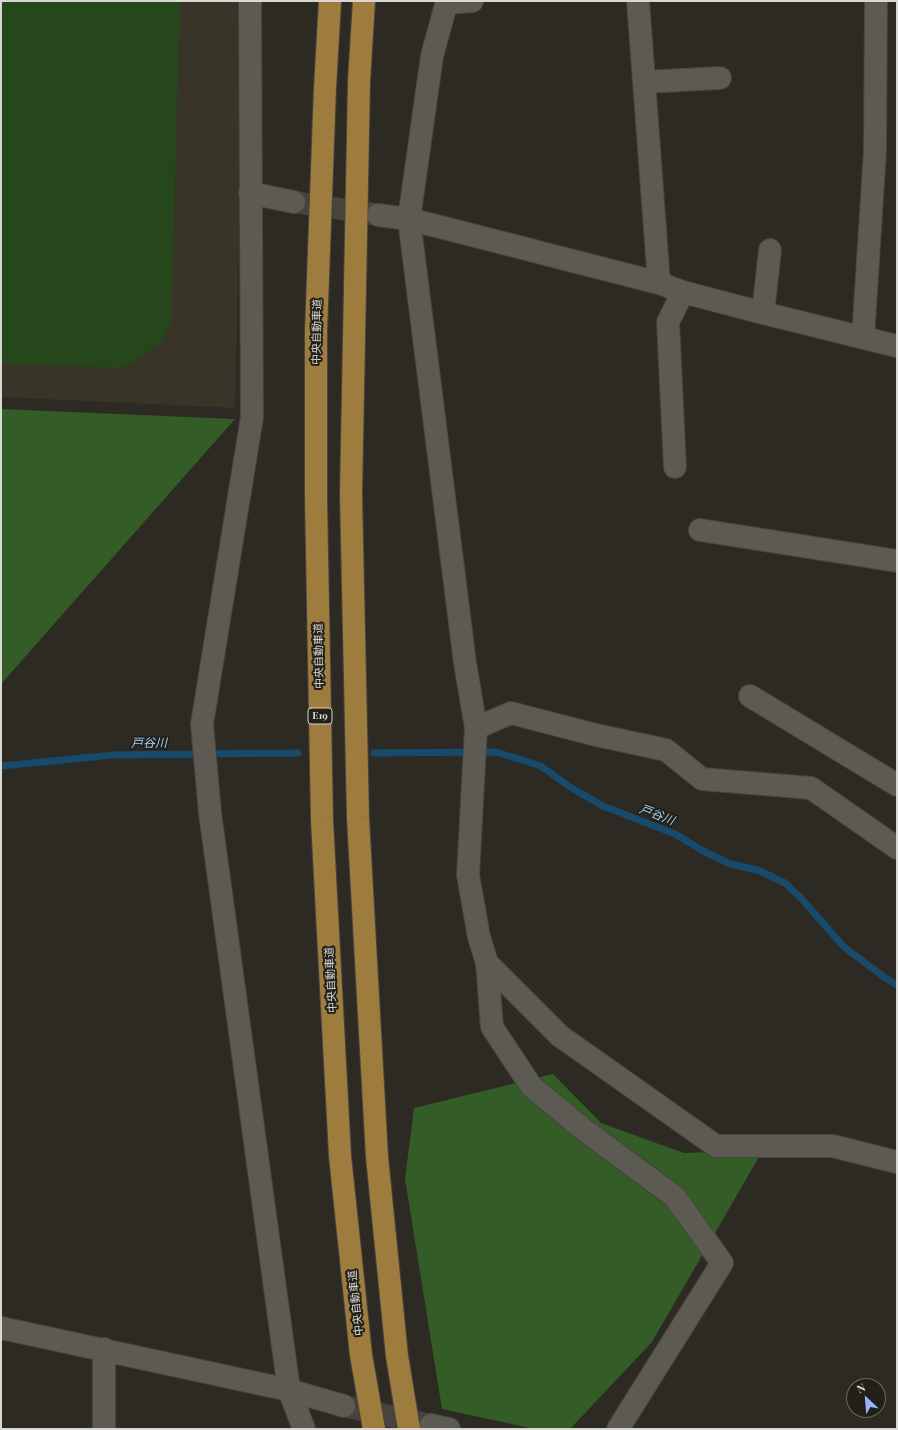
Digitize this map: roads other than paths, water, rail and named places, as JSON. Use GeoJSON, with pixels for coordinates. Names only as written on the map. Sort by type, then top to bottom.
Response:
{"type":"FeatureCollection","features":[{"type":"Feature","properties":{"kind":"highway","name":"中央自動車道"},"geometry":{"type":"LineString","coordinates":[[330,1],[324,88],[316,332],[316,499],[322,820],[340,1156],[361,1355],[374,1429]]}},
{"type":"Feature","properties":{"kind":"highway"},"geometry":{"type":"LineString","coordinates":[[364,1],[359,81],[351,494],[358,818],[377,1157],[397,1356],[409,1429]]}},
{"type":"Feature","properties":{"kind":"street"},"geometry":{"type":"LineString","coordinates":[[250,1],[252,417],[202,724],[210,813],[289,1390],[304,1429]]}},
{"type":"Feature","properties":{"kind":"street"},"geometry":{"type":"LineString","coordinates":[[472,1],[446,2],[432,56],[409,219],[465,663],[476,732],[468,875],[479,937],[488,963],[492,1027],[531,1086],[583,1129],[675,1197],[722,1263],[618,1429]]}},
{"type":"Feature","properties":{"kind":"street"},"geometry":{"type":"LineString","coordinates":[[638,1],[659,283]]}},
{"type":"Feature","properties":{"kind":"street"},"geometry":{"type":"LineString","coordinates":[[863,338],[875,151],[876,1]]}},
{"type":"Feature","properties":{"kind":"street"},"geometry":{"type":"LineString","coordinates":[[644,82],[720,78]]}},
{"type":"Feature","properties":{"kind":"street"},"geometry":{"type":"LineString","coordinates":[[250,192],[294,202]]}},
{"type":"Feature","properties":{"kind":"street"},"geometry":{"type":"LineString","coordinates":[[378,215],[409,219],[659,283],[683,292],[763,313],[897,346]]}},
{"type":"Feature","properties":{"kind":"street"},"geometry":{"type":"LineString","coordinates":[[763,313],[770,250]]}},
{"type":"Feature","properties":{"kind":"street"},"geometry":{"type":"LineString","coordinates":[[675,467],[668,322],[683,292]]}},
{"type":"Feature","properties":{"kind":"street"},"geometry":{"type":"LineString","coordinates":[[700,530],[897,561]]}},
{"type":"Feature","properties":{"kind":"street"},"geometry":{"type":"LineString","coordinates":[[750,696],[897,785]]}},
{"type":"Feature","properties":{"kind":"street"},"geometry":{"type":"LineString","coordinates":[[476,732],[511,713],[596,735],[666,750],[702,779],[811,788],[897,848]]}},
{"type":"Feature","properties":{"kind":"street"},"geometry":{"type":"LineString","coordinates":[[488,963],[560,1036],[716,1146],[833,1146],[897,1162]]}},
{"type":"Feature","properties":{"kind":"street"},"geometry":{"type":"LineString","coordinates":[[1,1328],[289,1390],[344,1406]]}},
{"type":"Feature","properties":{"kind":"street"},"geometry":{"type":"LineString","coordinates":[[104,1349],[104,1429]]}},
{"type":"Feature","properties":{"kind":"waterway","name":"戸谷川"},"geometry":{"type":"LineString","coordinates":[[374,753],[496,752],[541,766],[570,787],[603,806],[675,834],[705,852],[730,864],[758,870],[785,883],[801,898],[844,947],[897,985]]}},
{"type":"Feature","properties":{"kind":"waterway","name":"戸谷川"},"geometry":{"type":"LineString","coordinates":[[1,766],[113,755],[298,753]]}},
{"type":"Feature","properties":{"kind":"tunnel"},"geometry":{"type":"LineString","coordinates":[[294,202],[374,214]]}},
{"type":"Feature","properties":{"kind":"tunnel"},"geometry":{"type":"LineString","coordinates":[[344,1406],[431,1425]]}}]}
